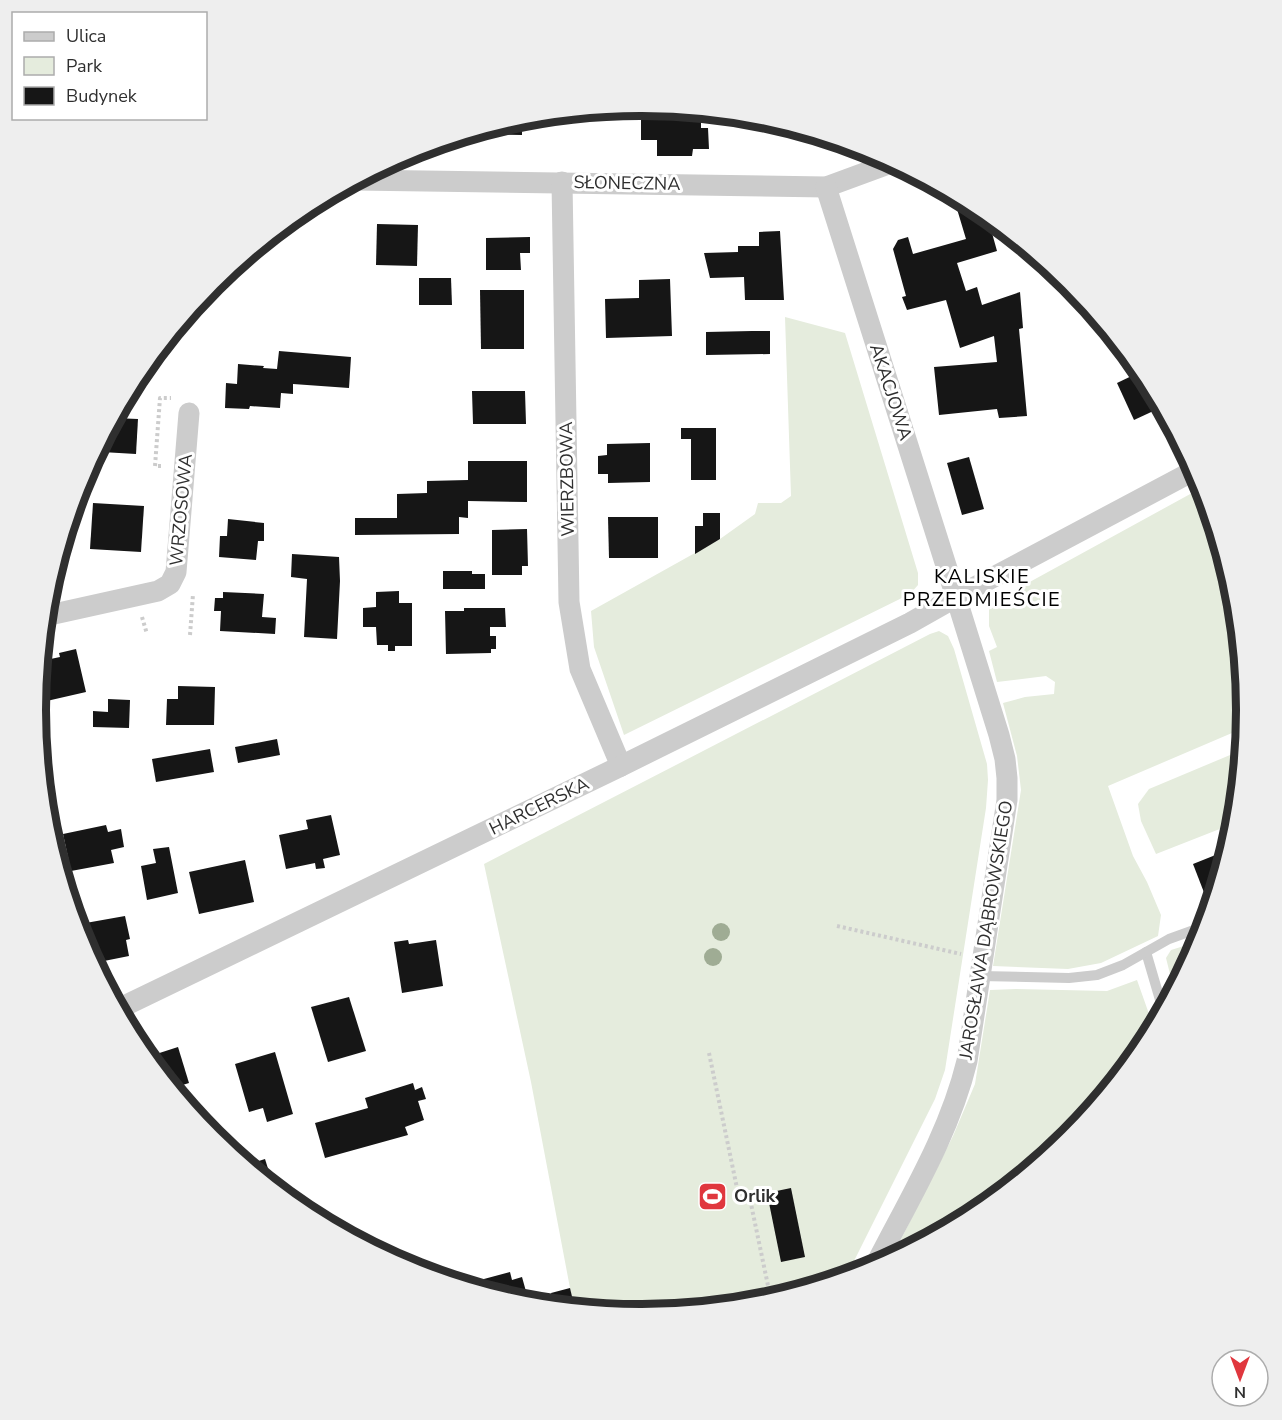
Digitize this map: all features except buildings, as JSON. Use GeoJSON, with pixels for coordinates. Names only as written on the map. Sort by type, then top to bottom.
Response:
{"type":"FeatureCollection","features":[{"type":"Feature","properties":{"kind":"street","name":"SŁONECZNA"},"geometry":{"type":"LineString","coordinates":[[372,180],[826,187],[881,167]]}},
{"type":"Feature","properties":{"kind":"street","name":"WIERZBOWA"},"geometry":{"type":"LineString","coordinates":[[562,182],[569,602],[580,669],[621,766]]}},
{"type":"Feature","properties":{"kind":"street","name":"AKACJOWA"},"geometry":{"type":"LineString","coordinates":[[826,187],[956,597]]}},
{"type":"Feature","properties":{"kind":"street","name":"WRZOSOWA"},"geometry":{"type":"LineString","coordinates":[[55,614],[158,591],[171,584],[176,572],[189,413]]}},
{"type":"Feature","properties":{"kind":"street"},"geometry":{"type":"LineString","coordinates":[[956,597],[1187,474]]}},
{"type":"Feature","properties":{"kind":"street","name":"HARCERSKA"},"geometry":{"type":"LineString","coordinates":[[125,1006],[621,766],[910,623],[956,597]]}},
{"type":"Feature","properties":{"kind":"street","name":"JAROSŁAWA DĄBROWSKIEGO"},"geometry":{"type":"LineString","coordinates":[[881,1253],[940,1138],[961,1086],[967,1061],[1005,810],[1007,778],[1005,759],[956,597]]}},
{"type":"Feature","properties":{"kind":"lane"},"geometry":{"type":"LineString","coordinates":[[980,976],[1069,978],[1097,975],[1123,965],[1169,939],[1193,930]]}},
{"type":"Feature","properties":{"kind":"lane"},"geometry":{"type":"LineString","coordinates":[[1146,952],[1160,1000]]}},
{"type":"Feature","properties":{"kind":"path"},"geometry":{"type":"LineString","coordinates":[[837,926],[967,955]]}},
{"type":"Feature","properties":{"kind":"path"},"geometry":{"type":"LineString","coordinates":[[709,1053],[738,1193],[751,1204],[769,1290]]}},
{"type":"Feature","properties":{"kind":"green space"},"geometry":{"type":"Polygon","coordinates":[[[785,317],[845,333],[918,573],[918,585],[910,594],[624,735],[594,647],[591,611],[720,539],[755,514],[758,503],[781,503],[791,496],[785,317]]]}},
{"type":"Feature","properties":{"kind":"green space"},"geometry":{"type":"Polygon","coordinates":[[[1194,492],[1215,556],[1224,594],[1234,671],[1235,732],[1108,786],[1133,856],[1161,915],[1158,936],[1101,963],[1068,969],[993,966],[1021,790],[1017,756],[1003,703],[1025,697],[1054,694],[1055,682],[1046,676],[997,682],[989,651],[997,647],[989,626],[989,610],[995,601],[1194,492]]]}},
{"type":"Feature","properties":{"kind":"green space"},"geometry":{"type":"Polygon","coordinates":[[[939,631],[948,636],[954,649],[987,764],[986,808],[945,1070],[935,1099],[852,1266],[795,1284],[719,1299],[641,1304],[573,1300],[531,1082],[484,864],[939,631]]]}},
{"type":"Feature","properties":{"kind":"green space"},"geometry":{"type":"Polygon","coordinates":[[[1234,754],[1224,827],[1156,854],[1141,821],[1138,804],[1149,789],[1234,754]]]}},
{"type":"Feature","properties":{"kind":"green space"},"geometry":{"type":"Polygon","coordinates":[[[1187,945],[1171,978],[1166,958],[1171,950],[1187,945]]]}},
{"type":"Feature","properties":{"kind":"green space"},"geometry":{"type":"Polygon","coordinates":[[[1137,980],[1150,1017],[1113,1072],[1061,1130],[1003,1182],[938,1225],[898,1246],[953,1136],[975,1084],[990,990],[1107,991],[1137,980]]]}},
{"type":"Feature","properties":{"kind":"place","name":"Orlik"},"geometry":{"type":"Point","coordinates":[713,1196]}},
{"type":"Feature","properties":{"kind":"district","name":"KALISKIE PRZEDMIEŚCIE"},"geometry":{"type":"Point","coordinates":[982,588]}}]}
